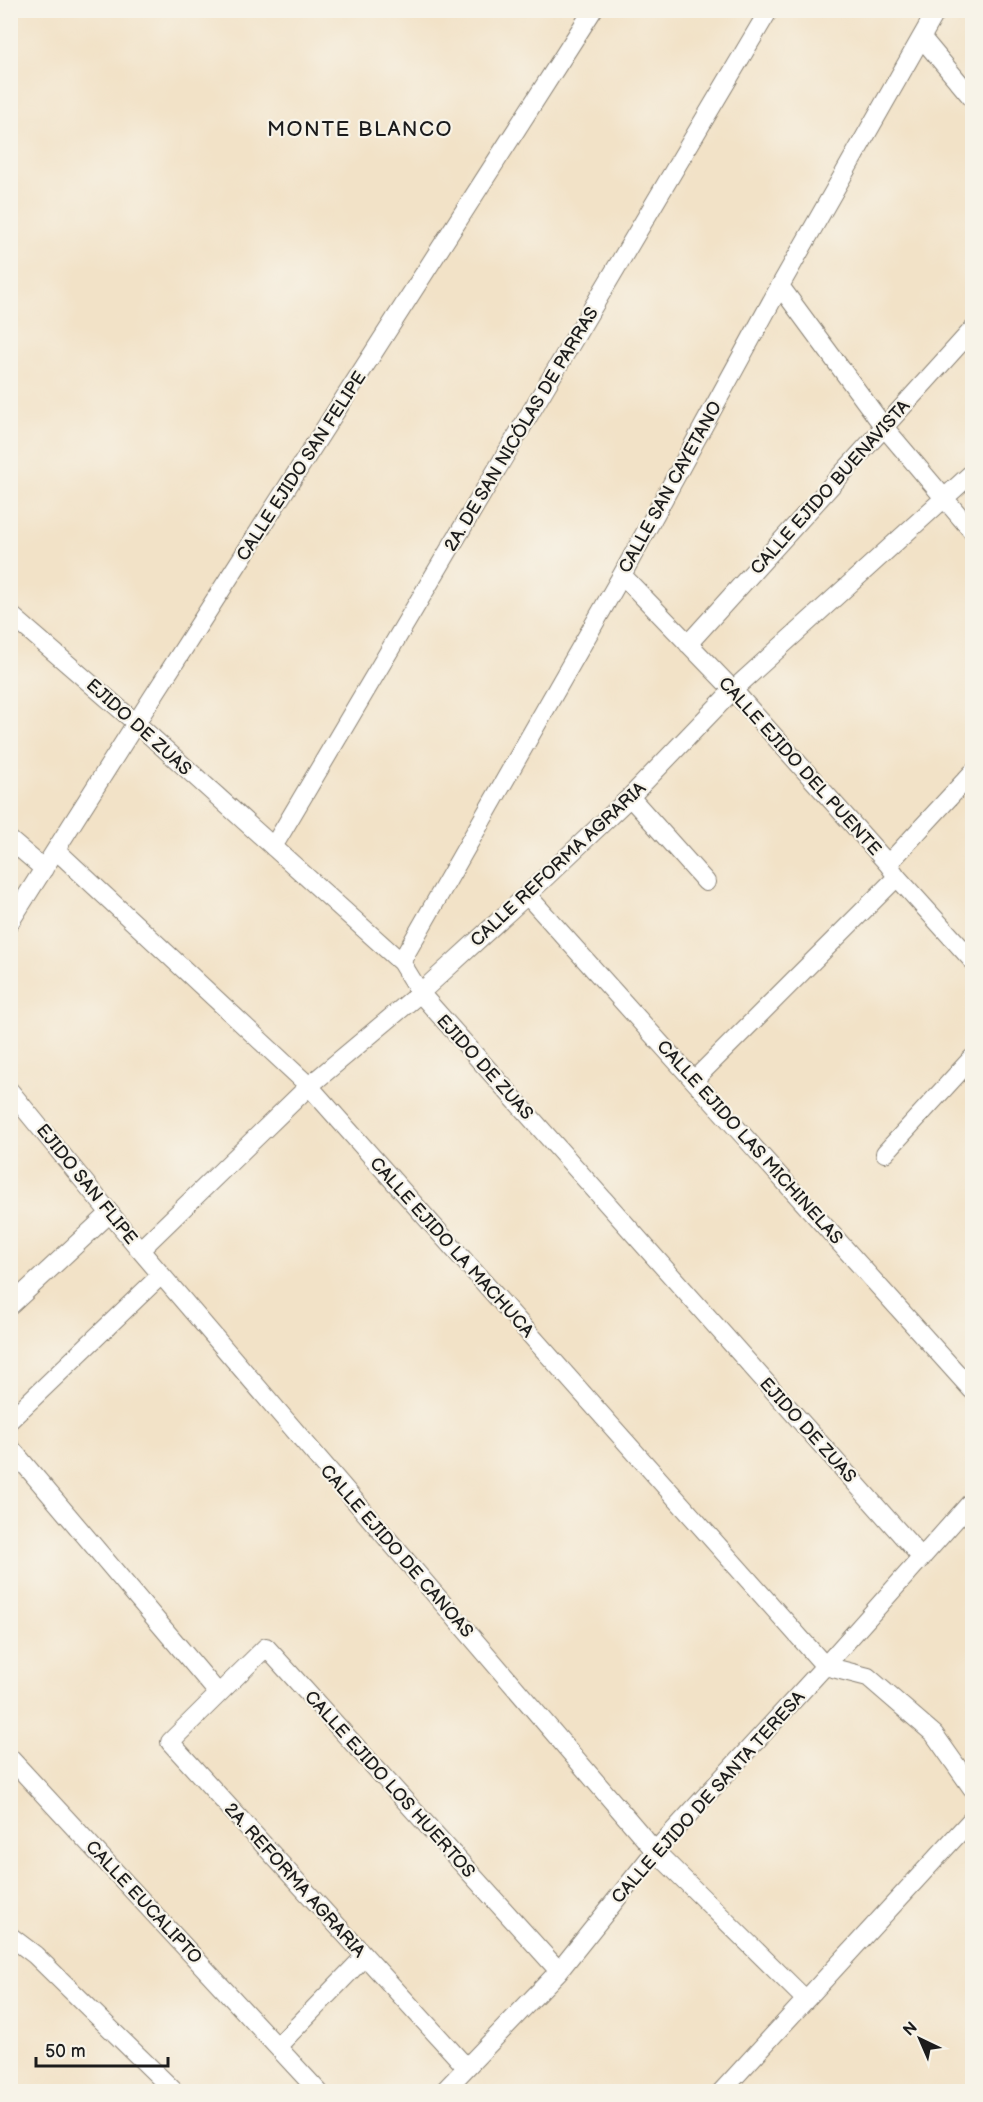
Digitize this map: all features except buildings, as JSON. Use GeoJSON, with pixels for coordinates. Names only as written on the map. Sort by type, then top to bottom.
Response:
{"type":"FeatureCollection","features":[{"type":"Feature","properties":{"kind":"street","name":"CALLE EJIDO SAN FELIPE"},"geometry":{"type":"LineString","coordinates":[[10,922],[592,10]]}},
{"type":"Feature","properties":{"kind":"street","name":"2A. DE SAN NICÓLAS DE PARRAS"},"geometry":{"type":"LineString","coordinates":[[273,847],[770,10]]}},
{"type":"Feature","properties":{"kind":"street","name":"CALLE SAN CAYETANO"},"geometry":{"type":"LineString","coordinates":[[401,962],[622,575],[780,286],[937,10]]}},
{"type":"Feature","properties":{"kind":"street"},"geometry":{"type":"LineString","coordinates":[[922,38],[972,98]]}},
{"type":"Feature","properties":{"kind":"street"},"geometry":{"type":"LineString","coordinates":[[780,286],[884,427],[972,531]]}},
{"type":"Feature","properties":{"kind":"street","name":"CALLE EJIDO BUENAVISTA"},"geometry":{"type":"LineString","coordinates":[[688,644],[972,330]]}},
{"type":"Feature","properties":{"kind":"street","name":"CALLE REFORMA AGRARIA"},"geometry":{"type":"LineString","coordinates":[[140,1250],[309,1086],[420,993],[527,895],[630,797],[733,690],[972,473]]}},
{"type":"Feature","properties":{"kind":"street","name":"CALLE EJIDO DEL PUENTE"},"geometry":{"type":"LineString","coordinates":[[622,575],[733,690],[972,960]]}},
{"type":"Feature","properties":{"kind":"street","name":"EJIDO DE ZUAS"},"geometry":{"type":"LineString","coordinates":[[10,615],[136,723],[401,962],[420,993],[922,1558]]}},
{"type":"Feature","properties":{"kind":"street"},"geometry":{"type":"LineString","coordinates":[[693,1080],[892,870],[972,773]]}},
{"type":"Feature","properties":{"kind":"street"},"geometry":{"type":"LineString","coordinates":[[630,797],[706,882]]}},
{"type":"Feature","properties":{"kind":"street"},"geometry":{"type":"LineString","coordinates":[[10,840],[44,869]]}},
{"type":"Feature","properties":{"kind":"street","name":"CALLE EJIDO LA MACHUCA"},"geometry":{"type":"LineString","coordinates":[[56,850],[309,1086],[825,1666]]}},
{"type":"Feature","properties":{"kind":"street","name":"CALLE EJIDO LAS MICHINELAS"},"geometry":{"type":"LineString","coordinates":[[527,895],[972,1390]]}},
{"type":"Feature","properties":{"kind":"street"},"geometry":{"type":"LineString","coordinates":[[885,1153],[972,1058]]}},
{"type":"Feature","properties":{"kind":"street","name":"EJIDO SAN FLIPE"},"geometry":{"type":"LineString","coordinates":[[10,1091],[17,1112],[110,1213],[140,1250]]}},
{"type":"Feature","properties":{"kind":"street"},"geometry":{"type":"LineString","coordinates":[[10,1306],[110,1213]]}},
{"type":"Feature","properties":{"kind":"street","name":"CALLE EJIDO DE CANOAS"},"geometry":{"type":"LineString","coordinates":[[140,1250],[655,1851],[805,2000]]}},
{"type":"Feature","properties":{"kind":"street"},"geometry":{"type":"LineString","coordinates":[[10,1420],[161,1275]]}},
{"type":"Feature","properties":{"kind":"street"},"geometry":{"type":"LineString","coordinates":[[10,1447],[218,1694]]}},
{"type":"Feature","properties":{"kind":"street","name":"CALLE EJIDO DE SANTA TERESA"},"geometry":{"type":"LineString","coordinates":[[443,2091],[559,1971],[655,1851],[825,1666],[972,1501]]}},
{"type":"Feature","properties":{"kind":"street","name":"CALLE EJIDO LOS HUERTOS"},"geometry":{"type":"LineString","coordinates":[[218,1694],[266,1647],[559,1971]]}},
{"type":"Feature","properties":{"kind":"street"},"geometry":{"type":"LineString","coordinates":[[825,1666],[868,1677],[934,1734],[972,1788]]}},
{"type":"Feature","properties":{"kind":"street","name":"2A. REFORMA AGRARIA"},"geometry":{"type":"LineString","coordinates":[[218,1694],[170,1742],[466,2067]]}},
{"type":"Feature","properties":{"kind":"street","name":"CALLE EUCALIPTO"},"geometry":{"type":"LineString","coordinates":[[10,1758],[319,2091]]}},
{"type":"Feature","properties":{"kind":"street"},"geometry":{"type":"LineString","coordinates":[[721,2091],[972,1819]]}},
{"type":"Feature","properties":{"kind":"street"},"geometry":{"type":"LineString","coordinates":[[10,1935],[35,1955],[175,2091]]}},
{"type":"Feature","properties":{"kind":"street"},"geometry":{"type":"LineString","coordinates":[[278,2046],[365,1956]]}},
{"type":"Feature","properties":{"kind":"district","name":"MONTE BLANCO"},"geometry":{"type":"Point","coordinates":[360,129]}}]}
